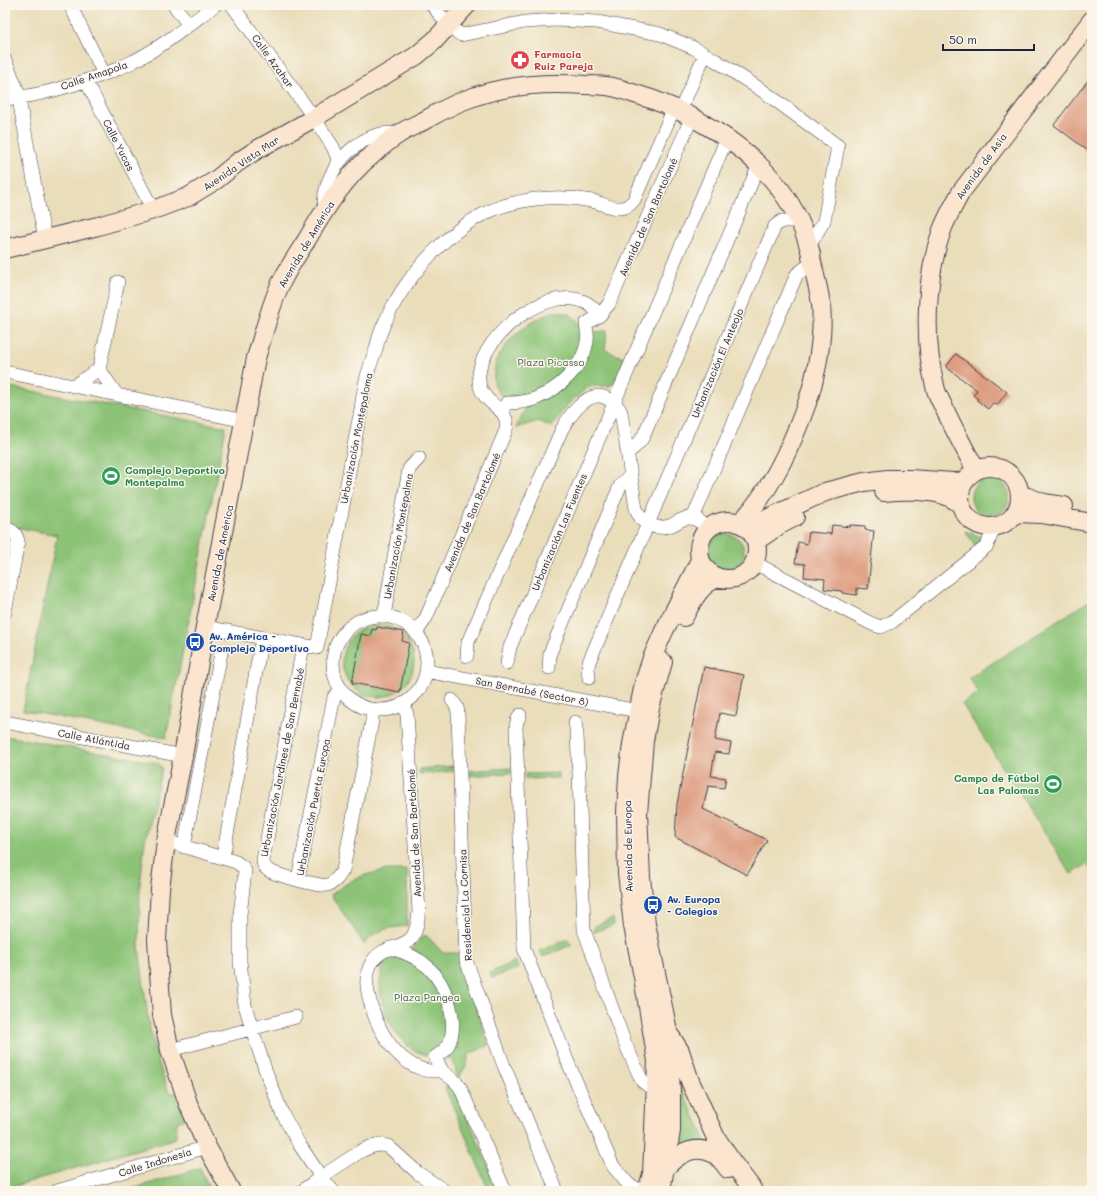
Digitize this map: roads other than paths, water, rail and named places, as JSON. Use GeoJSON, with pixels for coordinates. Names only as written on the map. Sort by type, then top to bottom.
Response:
{"type":"FeatureCollection","features":[{"type":"Feature","properties":{"kind":"street"},"geometry":{"type":"LineString","coordinates":[[70,5],[104,74]]}},
{"type":"Feature","properties":{"kind":"street"},"geometry":{"type":"LineString","coordinates":[[174,5],[189,25]]}},
{"type":"Feature","properties":{"kind":"street","name":"Calle Amapola"},"geometry":{"type":"LineString","coordinates":[[5,99],[19,98],[86,81],[133,62],[189,25],[215,5]]}},
{"type":"Feature","properties":{"kind":"street","name":"Calle Azahar"},"geometry":{"type":"LineString","coordinates":[[232,5],[314,118]]}},
{"type":"Feature","properties":{"kind":"street"},"geometry":{"type":"LineString","coordinates":[[432,5],[449,26],[461,35],[525,22],[556,20],[597,22],[660,34],[705,54],[763,91],[838,146],[824,221],[811,255],[797,274],[693,518]]}},
{"type":"Feature","properties":{"kind":"street","name":"Avenida Vista Mar"},"geometry":{"type":"LineString","coordinates":[[5,249],[45,240],[153,210],[188,197],[216,180],[258,149],[314,118],[416,56],[449,26],[467,5]]}},
{"type":"Feature","properties":{"kind":"street","name":"Avenida de Asia"},"geometry":{"type":"LineString","coordinates":[[971,474],[955,432],[935,387],[928,342],[928,289],[936,250],[949,212],[960,192],[1092,20]]}},
{"type":"Feature","properties":{"kind":"street"},"geometry":{"type":"LineString","coordinates":[[682,112],[705,54]]}},
{"type":"Feature","properties":{"kind":"street"},"geometry":{"type":"LineString","coordinates":[[5,60],[17,89],[45,240]]}},
{"type":"Feature","properties":{"kind":"street","name":"Calle Yucas"},"geometry":{"type":"LineString","coordinates":[[86,81],[153,210]]}},
{"type":"Feature","properties":{"kind":"street","name":"Avenida de América"},"geometry":{"type":"LineString","coordinates":[[230,1191],[207,1147],[188,1103],[170,1050],[162,1015],[158,973],[157,939],[160,889],[166,841],[256,358],[280,284],[324,210],[360,166],[399,134],[463,101],[481,94],[505,89],[545,84],[613,87],[642,96],[682,112],[727,138],[742,149],[759,165],[781,189],[799,221],[811,255],[821,306],[820,344],[815,374],[800,422],[779,468],[752,511],[747,531]]}},
{"type":"Feature","properties":{"kind":"street","name":"Avenida de San Bartolomé"},"geometry":{"type":"LineString","coordinates":[[416,633],[426,618],[508,425],[505,415],[501,411],[507,403],[524,402],[536,399],[562,382],[575,370],[587,343],[588,333],[586,324],[600,315],[609,304],[682,112]]}},
{"type":"Feature","properties":{"kind":"street","name":"Urbanización Montepaloma"},"geometry":{"type":"LineString","coordinates":[[317,648],[366,380],[384,322],[407,284],[438,247],[453,233],[475,219],[509,204],[540,199],[571,198],[594,201],[620,208],[625,208],[630,205],[682,112]]}},
{"type":"Feature","properties":{"kind":"street"},"geometry":{"type":"LineString","coordinates":[[314,118],[333,147],[338,159],[326,187],[324,210]]}},
{"type":"Feature","properties":{"kind":"street"},"geometry":{"type":"LineString","coordinates":[[335,168],[343,157],[360,143],[381,134],[391,132],[399,134]]}},
{"type":"Feature","properties":{"kind":"street"},"geometry":{"type":"LineString","coordinates":[[615,403],[727,138]]}},
{"type":"Feature","properties":{"kind":"street"},"geometry":{"type":"LineString","coordinates":[[333,147],[345,151],[352,150]]}},
{"type":"Feature","properties":{"kind":"street"},"geometry":{"type":"LineString","coordinates":[[628,452],[635,448],[644,435],[759,165]]}},
{"type":"Feature","properties":{"kind":"street","name":"Urbanización El Anteojo"},"geometry":{"type":"LineString","coordinates":[[648,524],[775,226],[782,221],[799,221]]}},
{"type":"Feature","properties":{"kind":"street"},"geometry":{"type":"LineString","coordinates":[[74,386],[99,369],[118,282]]}},
{"type":"Feature","properties":{"kind":"street"},"geometry":{"type":"LineString","coordinates":[[501,411],[483,395],[480,387],[479,373],[483,360],[491,346],[509,324],[532,308],[550,301],[563,299],[576,299],[586,303],[594,308],[600,315]]}},
{"type":"Feature","properties":{"kind":"street"},"geometry":{"type":"LineString","coordinates":[[99,369],[117,395]]}},
{"type":"Feature","properties":{"kind":"street"},"geometry":{"type":"LineString","coordinates":[[5,372],[245,421]]}},
{"type":"Feature","properties":{"kind":"street"},"geometry":{"type":"LineString","coordinates":[[466,656],[468,642],[562,429],[569,416],[591,398],[598,396],[605,398],[615,403],[621,412],[636,509],[643,521],[657,527],[664,527],[683,519],[693,518],[708,528]]}},
{"type":"Feature","properties":{"kind":"street","name":"Urbanización Las Fuentes"},"geometry":{"type":"LineString","coordinates":[[507,663],[510,647],[615,403]]}},
{"type":"Feature","properties":{"kind":"street","name":"Urbanización Montepalma"},"geometry":{"type":"LineString","coordinates":[[384,616],[409,469],[419,458]]}},
{"type":"Feature","properties":{"kind":"street"},"geometry":{"type":"LineString","coordinates":[[747,531],[782,511],[824,492],[864,482],[888,479],[960,482],[971,474],[986,467],[997,467],[1004,470],[1010,474],[1019,487],[1020,504],[1016,513],[1010,520],[994,527],[983,526],[973,522],[965,514],[961,504],[960,495],[971,474]]}},
{"type":"Feature","properties":{"kind":"street"},"geometry":{"type":"LineString","coordinates":[[549,668],[550,653],[620,486],[631,476]]}},
{"type":"Feature","properties":{"kind":"street"},"geometry":{"type":"LineString","coordinates":[[768,485],[766,494],[768,501],[774,509],[782,511]]}},
{"type":"Feature","properties":{"kind":"street"},"geometry":{"type":"LineString","coordinates":[[747,531],[778,526],[809,510],[836,501],[862,495],[892,491],[927,492],[945,495],[961,504]]}},
{"type":"Feature","properties":{"kind":"street"},"geometry":{"type":"LineString","coordinates":[[1020,494],[1044,503],[1092,511]]}},
{"type":"Feature","properties":{"kind":"street"},"geometry":{"type":"LineString","coordinates":[[1016,513],[1042,514],[1092,523]]}},
{"type":"Feature","properties":{"kind":"street"},"geometry":{"type":"LineString","coordinates":[[723,521],[732,521],[747,531],[757,548],[755,563],[746,573],[735,579],[726,580],[710,574],[704,568],[698,552],[702,535],[708,528],[723,521]]}},
{"type":"Feature","properties":{"kind":"street"},"geometry":{"type":"LineString","coordinates":[[588,678],[589,662],[648,524]]}},
{"type":"Feature","properties":{"kind":"street"},"geometry":{"type":"LineString","coordinates":[[755,563],[872,624],[881,627],[892,622],[987,546],[994,527]]}},
{"type":"Feature","properties":{"kind":"street"},"geometry":{"type":"LineString","coordinates":[[5,528],[16,534],[18,542],[5,612]]}},
{"type":"Feature","properties":{"kind":"street","name":"Avenida de Europa"},"geometry":{"type":"LineString","coordinates":[[646,1191],[652,1174],[657,1061],[633,926],[627,873],[626,812],[628,776],[638,711],[644,683],[652,658],[700,560]]}},
{"type":"Feature","properties":{"kind":"street","name":"Avenida de Europa"},"geometry":{"type":"LineString","coordinates":[[661,1191],[666,1166],[670,1131],[671,1100],[668,1031],[646,924],[641,877],[638,813],[644,741],[658,677],[665,656],[687,612],[700,591],[710,581],[718,578]]}},
{"type":"Feature","properties":{"kind":"street"},"geometry":{"type":"LineString","coordinates":[[205,627],[317,648],[325,655],[341,690],[347,697],[363,707],[372,709],[390,709],[402,704],[414,695],[420,688],[426,671],[426,653],[423,644],[416,633],[406,623],[384,616],[370,617],[361,620],[334,640],[317,648]]}},
{"type":"Feature","properties":{"kind":"street"},"geometry":{"type":"LineString","coordinates":[[334,673],[333,664],[336,646],[346,630]]}},
{"type":"Feature","properties":{"kind":"street"},"geometry":{"type":"LineString","coordinates":[[223,857],[262,638]]}},
{"type":"Feature","properties":{"kind":"street","name":"Urbanización Jardines de San Bernabé"},"geometry":{"type":"LineString","coordinates":[[298,879],[268,870],[265,867],[263,860],[304,646]]}},
{"type":"Feature","properties":{"kind":"street"},"geometry":{"type":"LineString","coordinates":[[184,846],[221,654]]}},
{"type":"Feature","properties":{"kind":"street","name":"San Bernabé (Sector 8)"},"geometry":{"type":"LineString","coordinates":[[426,671],[638,711]]}},
{"type":"Feature","properties":{"kind":"street","name":"Urbanización Puerta Europa"},"geometry":{"type":"LineString","coordinates":[[341,690],[334,697],[298,879],[324,886],[334,882],[344,870],[372,720],[372,709]]}},
{"type":"Feature","properties":{"kind":"street","name":"Residencial La Cornisa"},"geometry":{"type":"LineString","coordinates":[[452,700],[457,707],[458,713],[466,960],[504,1066],[557,1191]]}},
{"type":"Feature","properties":{"kind":"street","name":"Avenida de San Bartolomé"},"geometry":{"type":"LineString","coordinates":[[402,704],[407,714],[419,912],[416,929],[411,939],[381,952],[374,958],[370,965],[366,986],[379,1029],[389,1045],[414,1065],[429,1070],[442,1071]]}},
{"type":"Feature","properties":{"kind":"street"},"geometry":{"type":"LineString","coordinates":[[520,715],[516,727],[524,949],[569,1065],[613,1166],[628,1184],[642,1191]]}},
{"type":"Feature","properties":{"kind":"street","name":"Calle Atlántida"},"geometry":{"type":"LineString","coordinates":[[5,722],[183,756]]}},
{"type":"Feature","properties":{"kind":"street"},"geometry":{"type":"LineString","coordinates":[[575,722],[578,749],[584,930],[624,1041],[642,1081],[647,1086],[657,1088]]}},
{"type":"Feature","properties":{"kind":"street"},"geometry":{"type":"LineString","coordinates":[[166,841],[223,857],[240,864],[245,871],[240,915],[240,961],[246,1005],[252,1029],[265,1069],[282,1113],[299,1144],[321,1177],[333,1191]]}},
{"type":"Feature","properties":{"kind":"street"},"geometry":{"type":"LineString","coordinates":[[390,948],[408,953],[417,958],[436,975],[443,987],[452,1015],[452,1030],[447,1047],[442,1053],[435,1057],[442,1071],[460,1087],[505,1191]]}},
{"type":"Feature","properties":{"kind":"street"},"geometry":{"type":"LineString","coordinates":[[170,1050],[296,1017]]}},
{"type":"Feature","properties":{"kind":"street"},"geometry":{"type":"LineString","coordinates":[[668,1031],[680,1051],[690,1081],[715,1136],[753,1191]]}},
{"type":"Feature","properties":{"kind":"street"},"geometry":{"type":"LineString","coordinates":[[302,1191],[321,1177],[370,1147],[379,1145],[388,1146],[418,1173],[445,1191]]}},
{"type":"Feature","properties":{"kind":"street","name":"Calle Indonesia"},"geometry":{"type":"LineString","coordinates":[[57,1191],[207,1147]]}},
{"type":"Feature","properties":{"kind":"street"},"geometry":{"type":"LineString","coordinates":[[666,1166],[683,1153],[692,1150],[701,1150],[716,1156],[734,1176],[744,1191]]}},
{"type":"Feature","properties":{"kind":"place","name":"Farmacia Ruiz Pareja"},"geometry":{"type":"Point","coordinates":[520,60]}},
{"type":"Feature","properties":{"kind":"place","name":"Complejo Deportivo Montepalma"},"geometry":{"type":"Point","coordinates":[111,476]}},
{"type":"Feature","properties":{"kind":"place","name":"Av. América - Complejo Deportivo"},"geometry":{"type":"Point","coordinates":[195,642]}},
{"type":"Feature","properties":{"kind":"place","name":"Campo de Fútbol Las Palomas"},"geometry":{"type":"Point","coordinates":[1053,784]}},
{"type":"Feature","properties":{"kind":"place","name":"Av. Europa - Colegios"},"geometry":{"type":"Point","coordinates":[653,905]}},
{"type":"Feature","properties":{"kind":"park label","name":"Plaza Picasso"},"geometry":{"type":"Point","coordinates":[551,362]}},
{"type":"Feature","properties":{"kind":"park label","name":"Plaza Pangea"},"geometry":{"type":"Point","coordinates":[427,997]}}]}
